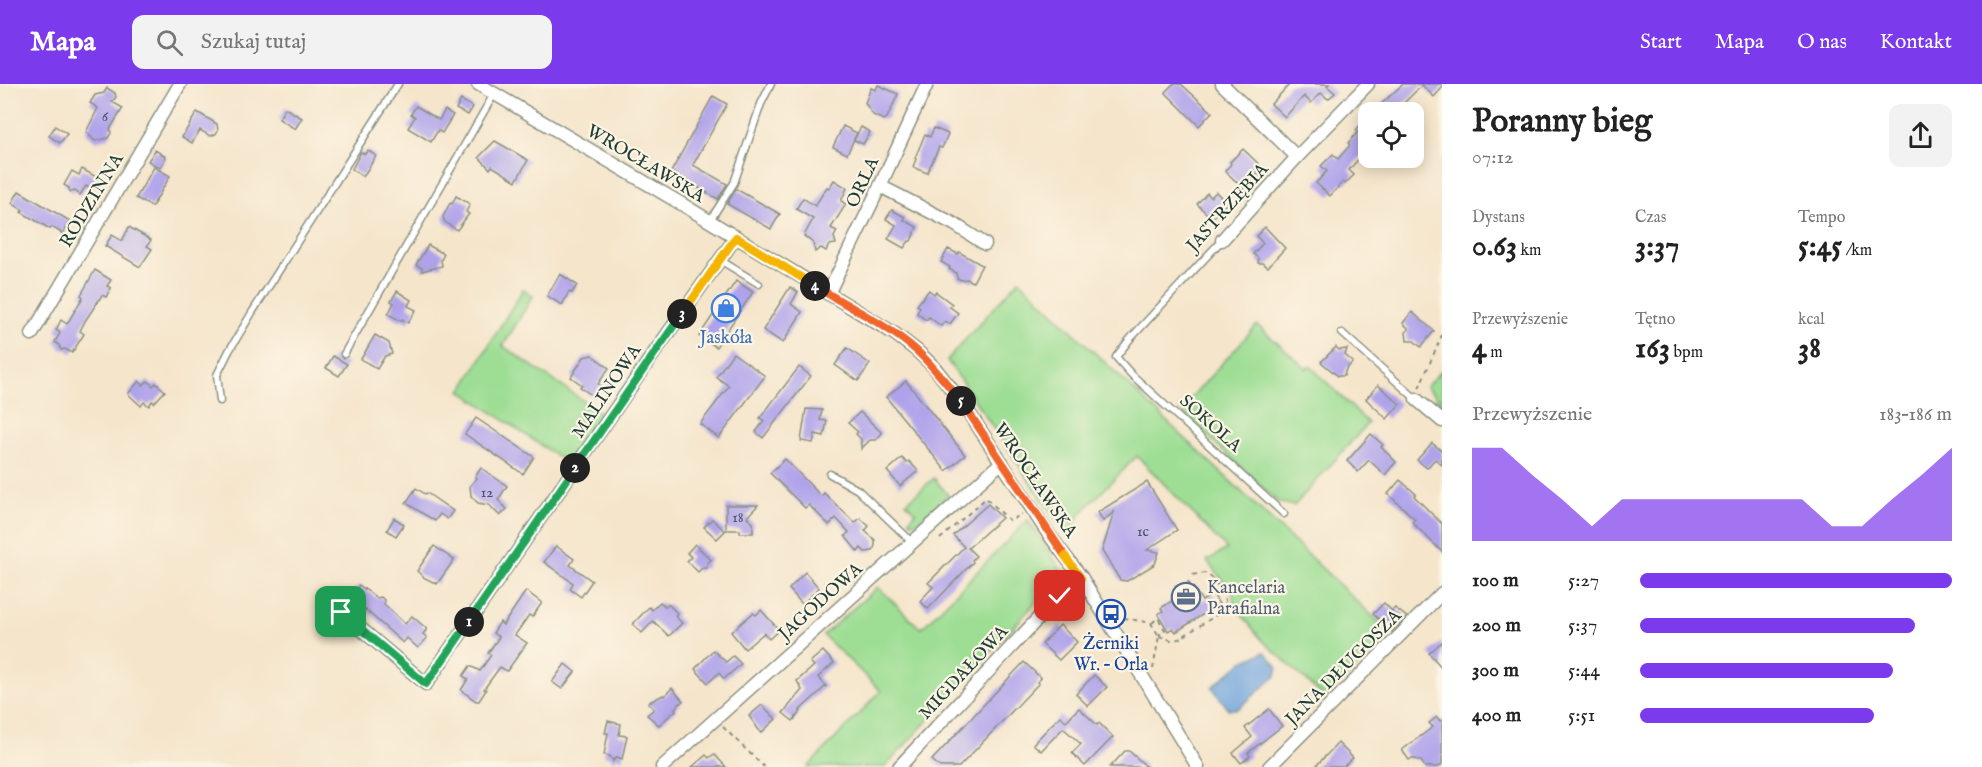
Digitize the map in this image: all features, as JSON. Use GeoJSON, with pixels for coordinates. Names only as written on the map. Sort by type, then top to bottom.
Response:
{"type":"FeatureCollection","features":[{"type":"Feature","properties":{"kind":"street","name":"RODZINNA"},"geometry":{"type":"LineString","coordinates":[[32,334],[180,84]]}},
{"type":"Feature","properties":{"kind":"street","name":"WROCŁAWSKA"},"geometry":{"type":"LineString","coordinates":[[479,84],[895,334],[934,367],[964,405],[1081,578],[1198,767]]}},
{"type":"Feature","properties":{"kind":"street","name":"ORLA"},"geometry":{"type":"LineString","coordinates":[[828,294],[927,84]]}},
{"type":"Feature","properties":{"kind":"street"},"geometry":{"type":"LineString","coordinates":[[1222,84],[1297,157]]}},
{"type":"Feature","properties":{"kind":"street","name":"JASTRZĘBIA"},"geometry":{"type":"LineString","coordinates":[[1222,240],[1297,157],[1368,84]]}},
{"type":"Feature","properties":{"kind":"street"},"geometry":{"type":"LineString","coordinates":[[880,186],[954,224],[985,244]]}},
{"type":"Feature","properties":{"kind":"street","name":"MALINOWA"},"geometry":{"type":"LineString","coordinates":[[341,612],[426,684],[736,237]]}},
{"type":"Feature","properties":{"kind":"street"},"geometry":{"type":"LineString","coordinates":[[1418,394],[1442,421]]}},
{"type":"Feature","properties":{"kind":"street","name":"JAGODOWA"},"geometry":{"type":"LineString","coordinates":[[662,767],[1002,462]]}},
{"type":"Feature","properties":{"kind":"street","name":"MIGDAŁOWA"},"geometry":{"type":"LineString","coordinates":[[899,767],[1060,596],[1081,578]]}},
{"type":"Feature","properties":{"kind":"street","name":"JANA DŁUGOSZA"},"geometry":{"type":"LineString","coordinates":[[1269,767],[1441,597]]}},
{"type":"Feature","properties":{"kind":"lane"},"geometry":{"type":"LineString","coordinates":[[220,401],[217,375],[229,351],[398,84]]}},
{"type":"Feature","properties":{"kind":"lane"},"geometry":{"type":"LineString","coordinates":[[709,222],[734,183],[761,104],[771,84]]}},
{"type":"Feature","properties":{"kind":"lane"},"geometry":{"type":"LineString","coordinates":[[344,354],[494,93]]}},
{"type":"Feature","properties":{"kind":"lane","name":"JASTRZĘBIA"},"geometry":{"type":"LineString","coordinates":[[1116,357],[1222,240]]}},
{"type":"Feature","properties":{"kind":"lane"},"geometry":{"type":"LineString","coordinates":[[720,260],[759,284]]}},
{"type":"Feature","properties":{"kind":"lane"},"geometry":{"type":"LineString","coordinates":[[1342,333],[1418,394]]}},
{"type":"Feature","properties":{"kind":"lane","name":"SOKOLA"},"geometry":{"type":"LineString","coordinates":[[1116,357],[1131,374],[1284,514]]}},
{"type":"Feature","properties":{"kind":"lane"},"geometry":{"type":"LineString","coordinates":[[830,474],[858,490],[913,542]]}},
{"type":"Feature","properties":{"kind":"path"},"geometry":{"type":"LineString","coordinates":[[1418,394],[1442,335]]}},
{"type":"Feature","properties":{"kind":"path"},"geometry":{"type":"LineString","coordinates":[[940,538],[986,498],[1010,521],[1033,510]]}},
{"type":"Feature","properties":{"kind":"path"},"geometry":{"type":"LineString","coordinates":[[1151,623],[1159,635],[1171,640],[1179,639],[1221,612],[1226,606],[1226,600],[1209,575],[1205,573],[1191,575]]}},
{"type":"Feature","properties":{"kind":"path"},"geometry":{"type":"LineString","coordinates":[[1175,585],[1180,594],[1191,587],[1186,579]]}},
{"type":"Feature","properties":{"kind":"path"},"geometry":{"type":"LineString","coordinates":[[1124,618],[1151,623],[1158,618],[1166,630],[1159,635],[1153,672]]}},
{"type":"Feature","properties":{"kind":"path"},"geometry":{"type":"LineString","coordinates":[[1154,628],[1162,623]]}},
{"type":"Feature","properties":{"kind":"path"},"geometry":{"type":"LineString","coordinates":[[714,719],[764,767]]}},
{"type":"Feature","properties":{"kind":"green space"},"geometry":{"type":"Polygon","coordinates":[[[1019,280],[1390,633],[1325,698],[1262,640],[1234,605],[1233,593],[1207,561],[1227,549],[1137,456],[1081,513],[1071,529],[1059,524],[947,360],[1019,280]]]}},
{"type":"Feature","properties":{"kind":"green space"},"geometry":{"type":"Polygon","coordinates":[[[523,289],[533,296],[503,346],[601,413],[567,463],[461,391],[523,289]]]}},
{"type":"Feature","properties":{"kind":"green space"},"geometry":{"type":"Polygon","coordinates":[[[1257,325],[1307,369],[1310,366],[1368,423],[1294,506],[1278,502],[1180,410],[1257,325]]]}},
{"type":"Feature","properties":{"kind":"green space"},"geometry":{"type":"Polygon","coordinates":[[[1442,370],[1442,402],[1426,387],[1442,370]]]}},
{"type":"Feature","properties":{"kind":"green space"},"geometry":{"type":"Polygon","coordinates":[[[934,478],[948,495],[917,522],[911,522],[909,520],[916,512],[906,503],[934,478]]]}},
{"type":"Feature","properties":{"kind":"green space"},"geometry":{"type":"Polygon","coordinates":[[[1028,520],[1064,574],[885,767],[808,767],[881,691],[823,635],[878,587],[921,629],[1028,520]]]}},
{"type":"Feature","properties":{"kind":"water"},"geometry":{"type":"Polygon","coordinates":[[[1265,652],[1278,667],[1276,676],[1238,709],[1228,709],[1212,687],[1245,660],[1265,652]]]}},
{"type":"Feature","properties":{"kind":"building"},"geometry":{"type":"Polygon","coordinates":[[[1173,84],[1181,84],[1212,112],[1199,126],[1165,92],[1173,84]]]}},
{"type":"Feature","properties":{"kind":"building"},"geometry":{"type":"Polygon","coordinates":[[[1290,84],[1329,84],[1327,86],[1335,93],[1328,99],[1321,93],[1311,103],[1304,96],[1285,117],[1271,104],[1290,84]]]}},
{"type":"Feature","properties":{"kind":"building"},"geometry":{"type":"Polygon","coordinates":[[[1403,84],[1442,84],[1442,88],[1434,97],[1422,85],[1405,102],[1383,102],[1403,84]]]}},
{"type":"Feature","properties":{"kind":"building"},"geometry":{"type":"Polygon","coordinates":[[[878,85],[898,94],[887,118],[883,120],[873,115],[865,103],[871,88],[876,90],[878,85]]]}},
{"type":"Feature","properties":{"kind":"building"},"geometry":{"type":"Polygon","coordinates":[[[107,88],[115,93],[116,97],[112,102],[123,108],[110,129],[111,133],[108,138],[95,141],[86,132],[98,108],[90,103],[95,95],[104,93],[107,88]]]}},
{"type":"Feature","properties":{"kind":"building"},"geometry":{"type":"Polygon","coordinates":[[[713,96],[727,104],[693,165],[727,184],[718,199],[671,172],[713,96]]]}},
{"type":"Feature","properties":{"kind":"building"},"geometry":{"type":"Polygon","coordinates":[[[461,100],[473,107],[468,115],[456,109],[461,100]]]}},
{"type":"Feature","properties":{"kind":"building"},"geometry":{"type":"Polygon","coordinates":[[[416,106],[439,120],[445,110],[453,115],[442,133],[438,130],[431,142],[408,128],[415,117],[411,114],[416,106]]]}},
{"type":"Feature","properties":{"kind":"building"},"geometry":{"type":"Polygon","coordinates":[[[285,108],[302,118],[295,129],[279,119],[285,108]]]}},
{"type":"Feature","properties":{"kind":"building"},"geometry":{"type":"Polygon","coordinates":[[[197,112],[217,124],[218,130],[216,134],[210,136],[200,130],[192,143],[182,137],[197,112]]]}},
{"type":"Feature","properties":{"kind":"building"},"geometry":{"type":"Polygon","coordinates":[[[55,126],[67,134],[60,143],[49,136],[55,126]]]}},
{"type":"Feature","properties":{"kind":"building"},"geometry":{"type":"Polygon","coordinates":[[[843,126],[857,133],[847,154],[833,147],[843,126]]]}},
{"type":"Feature","properties":{"kind":"building"},"geometry":{"type":"Polygon","coordinates":[[[861,127],[870,132],[863,144],[854,140],[861,127]]]}},
{"type":"Feature","properties":{"kind":"building"},"geometry":{"type":"Polygon","coordinates":[[[934,128],[948,134],[927,173],[913,167],[925,134],[930,137],[934,128]]]}},
{"type":"Feature","properties":{"kind":"building"},"geometry":{"type":"Polygon","coordinates":[[[1358,132],[1358,160],[1349,170],[1354,175],[1345,184],[1343,182],[1330,196],[1316,183],[1327,171],[1321,166],[1333,154],[1338,159],[1350,145],[1348,143],[1358,132]]]}},
{"type":"Feature","properties":{"kind":"building"},"geometry":{"type":"Polygon","coordinates":[[[495,141],[528,160],[516,181],[492,166],[490,169],[479,157],[495,141]]]}},
{"type":"Feature","properties":{"kind":"building"},"geometry":{"type":"Polygon","coordinates":[[[1243,149],[1263,168],[1244,189],[1225,171],[1231,164],[1230,162],[1243,149]]]}},
{"type":"Feature","properties":{"kind":"building"},"geometry":{"type":"Polygon","coordinates":[[[155,150],[166,157],[160,168],[148,161],[155,150]]]}},
{"type":"Feature","properties":{"kind":"building"},"geometry":{"type":"Polygon","coordinates":[[[368,150],[376,156],[363,177],[352,169],[361,152],[365,154],[368,150]]]}},
{"type":"Feature","properties":{"kind":"building"},"geometry":{"type":"Polygon","coordinates":[[[154,167],[170,176],[152,207],[136,198],[154,167]]]}},
{"type":"Feature","properties":{"kind":"building"},"geometry":{"type":"Polygon","coordinates":[[[82,169],[98,178],[91,189],[86,186],[80,195],[75,191],[70,192],[69,188],[64,185],[72,171],[79,175],[82,169]]]}},
{"type":"Feature","properties":{"kind":"building"},"geometry":{"type":"Polygon","coordinates":[[[834,180],[847,188],[841,201],[846,204],[831,228],[837,231],[834,237],[836,244],[829,245],[826,251],[821,248],[815,252],[813,243],[804,236],[813,219],[796,209],[803,198],[815,206],[834,180]]]}},
{"type":"Feature","properties":{"kind":"building"},"geometry":{"type":"Polygon","coordinates":[[[736,189],[780,214],[771,229],[727,204],[736,189]]]}},
{"type":"Feature","properties":{"kind":"building"},"geometry":{"type":"Polygon","coordinates":[[[19,191],[70,221],[63,234],[21,212],[23,210],[12,203],[19,191]]]}},
{"type":"Feature","properties":{"kind":"building"},"geometry":{"type":"Polygon","coordinates":[[[1216,192],[1227,203],[1212,219],[1197,204],[1207,193],[1211,197],[1216,192]]]}},
{"type":"Feature","properties":{"kind":"building"},"geometry":{"type":"Polygon","coordinates":[[[456,196],[470,204],[466,212],[469,214],[457,230],[445,222],[443,217],[456,196]]]}},
{"type":"Feature","properties":{"kind":"building"},"geometry":{"type":"Polygon","coordinates":[[[892,210],[917,227],[911,241],[904,248],[888,239],[896,225],[886,219],[892,210]]]}},
{"type":"Feature","properties":{"kind":"building"},"geometry":{"type":"Polygon","coordinates":[[[129,227],[151,240],[147,246],[152,249],[140,267],[105,246],[112,235],[122,241],[129,227]]]}},
{"type":"Feature","properties":{"kind":"building"},"geometry":{"type":"Polygon","coordinates":[[[1265,227],[1285,248],[1268,267],[1258,263],[1258,258],[1253,254],[1263,243],[1256,236],[1265,227]]]}},
{"type":"Feature","properties":{"kind":"building"},"geometry":{"type":"Polygon","coordinates":[[[428,245],[444,254],[441,260],[442,266],[422,271],[422,268],[416,265],[428,245]]]}},
{"type":"Feature","properties":{"kind":"building"},"geometry":{"type":"Polygon","coordinates":[[[948,249],[958,254],[959,252],[982,265],[973,282],[957,278],[956,273],[949,269],[950,267],[941,262],[948,249]]]}},
{"type":"Feature","properties":{"kind":"building"},"geometry":{"type":"Polygon","coordinates":[[[95,270],[111,280],[107,286],[111,288],[106,297],[102,295],[85,321],[80,331],[84,334],[72,353],[65,349],[61,350],[55,342],[60,333],[56,330],[61,320],[67,324],[95,270]]]}},
{"type":"Feature","properties":{"kind":"building"},"geometry":{"type":"Polygon","coordinates":[[[560,274],[577,285],[572,293],[569,292],[562,305],[547,296],[560,274]]]}},
{"type":"Feature","properties":{"kind":"building"},"geometry":{"type":"Polygon","coordinates":[[[736,281],[753,292],[716,347],[699,336],[736,281]]]}},
{"type":"Feature","properties":{"kind":"building"},"geometry":{"type":"Polygon","coordinates":[[[790,287],[798,292],[791,304],[802,312],[783,343],[763,330],[790,287]]]}},
{"type":"Feature","properties":{"kind":"building"},"geometry":{"type":"Polygon","coordinates":[[[929,290],[934,294],[936,292],[952,304],[950,307],[958,313],[950,324],[945,321],[941,326],[929,317],[926,320],[917,313],[920,307],[917,305],[929,290]]]}},
{"type":"Feature","properties":{"kind":"building"},"geometry":{"type":"Polygon","coordinates":[[[397,291],[411,300],[408,306],[416,310],[408,323],[388,314],[394,303],[391,301],[397,291]]]}},
{"type":"Feature","properties":{"kind":"building"},"geometry":{"type":"Polygon","coordinates":[[[1412,312],[1434,331],[1421,347],[1414,341],[1407,341],[1406,332],[1409,329],[1403,323],[1412,312]]]}},
{"type":"Feature","properties":{"kind":"building"},"geometry":{"type":"Polygon","coordinates":[[[375,335],[389,343],[392,354],[385,356],[377,369],[361,359],[375,335]]]}},
{"type":"Feature","properties":{"kind":"building"},"geometry":{"type":"Polygon","coordinates":[[[1336,347],[1339,350],[1347,349],[1345,355],[1353,362],[1346,369],[1344,376],[1338,376],[1321,362],[1336,347]]]}},
{"type":"Feature","properties":{"kind":"building"},"geometry":{"type":"Polygon","coordinates":[[[847,348],[870,364],[858,381],[835,365],[847,348]]]}},
{"type":"Feature","properties":{"kind":"building"},"geometry":{"type":"Polygon","coordinates":[[[733,353],[765,376],[719,438],[700,424],[729,386],[716,377],[733,353]]]}},
{"type":"Feature","properties":{"kind":"building"},"geometry":{"type":"Polygon","coordinates":[[[592,355],[609,368],[598,384],[601,386],[594,397],[571,377],[584,357],[592,355]]]}},
{"type":"Feature","properties":{"kind":"building"},"geometry":{"type":"Polygon","coordinates":[[[333,356],[347,364],[339,376],[326,368],[333,356]]]}},
{"type":"Feature","properties":{"kind":"building"},"geometry":{"type":"Polygon","coordinates":[[[799,367],[811,376],[763,438],[756,432],[764,421],[760,418],[799,367]]]}},
{"type":"Feature","properties":{"kind":"building"},"geometry":{"type":"Polygon","coordinates":[[[139,381],[143,385],[148,381],[153,386],[156,383],[165,391],[154,403],[152,401],[149,406],[144,402],[141,406],[128,394],[139,381]]]}},
{"type":"Feature","properties":{"kind":"building"},"geometry":{"type":"Polygon","coordinates":[[[906,381],[965,455],[946,471],[886,397],[906,381]]]}},
{"type":"Feature","properties":{"kind":"building"},"geometry":{"type":"Polygon","coordinates":[[[1378,385],[1400,404],[1387,419],[1366,399],[1378,385]]]}},
{"type":"Feature","properties":{"kind":"building"},"geometry":{"type":"Polygon","coordinates":[[[806,409],[822,410],[820,420],[827,421],[824,436],[815,434],[813,443],[801,441],[806,409]]]}},
{"type":"Feature","properties":{"kind":"building"},"geometry":{"type":"Polygon","coordinates":[[[860,412],[882,433],[876,440],[870,440],[861,449],[861,439],[856,434],[858,432],[848,423],[860,412]]]}},
{"type":"Feature","properties":{"kind":"building"},"geometry":{"type":"Polygon","coordinates":[[[476,418],[534,457],[523,474],[465,434],[476,418]]]}},
{"type":"Feature","properties":{"kind":"building"},"geometry":{"type":"Polygon","coordinates":[[[1371,434],[1396,462],[1385,475],[1369,460],[1358,472],[1347,461],[1371,434]]]}},
{"type":"Feature","properties":{"kind":"building"},"geometry":{"type":"Polygon","coordinates":[[[1432,443],[1442,451],[1442,465],[1435,459],[1427,468],[1417,460],[1432,443]]]}},
{"type":"Feature","properties":{"kind":"building"},"geometry":{"type":"Polygon","coordinates":[[[902,458],[907,463],[909,461],[918,471],[900,486],[887,471],[902,458]]]}},
{"type":"Feature","properties":{"kind":"building"},"geometry":{"type":"Polygon","coordinates":[[[785,459],[819,494],[822,496],[824,493],[855,523],[860,518],[869,526],[865,531],[875,540],[873,551],[865,552],[861,548],[858,552],[845,536],[849,532],[836,518],[829,525],[809,505],[805,508],[770,473],[785,459]]]}},
{"type":"Feature","properties":{"kind":"building"},"geometry":{"type":"Polygon","coordinates":[[[481,468],[507,486],[498,500],[507,509],[500,516],[489,505],[478,503],[471,496],[470,486],[477,478],[475,477],[481,468]]]}},
{"type":"Feature","properties":{"kind":"building"},"geometry":{"type":"Polygon","coordinates":[[[1400,480],[1416,494],[1414,496],[1442,524],[1442,552],[1412,522],[1415,519],[1388,494],[1400,480]]]}},
{"type":"Feature","properties":{"kind":"building"},"geometry":{"type":"Polygon","coordinates":[[[1147,482],[1177,530],[1147,550],[1159,552],[1155,564],[1127,581],[1120,580],[1102,551],[1114,512],[1103,521],[1098,512],[1147,482]]]}},
{"type":"Feature","properties":{"kind":"building"},"geometry":{"type":"Polygon","coordinates":[[[416,488],[453,511],[447,519],[440,514],[435,521],[406,503],[416,488]]]}},
{"type":"Feature","properties":{"kind":"building"},"geometry":{"type":"Polygon","coordinates":[[[988,504],[1002,518],[968,548],[976,556],[973,562],[928,609],[920,601],[933,587],[928,583],[964,547],[953,535],[988,504]]]}},
{"type":"Feature","properties":{"kind":"building"},"geometry":{"type":"Polygon","coordinates":[[[726,505],[758,505],[747,517],[753,523],[753,533],[726,530],[726,505]]]}},
{"type":"Feature","properties":{"kind":"building"},"geometry":{"type":"Polygon","coordinates":[[[394,518],[404,524],[396,536],[387,530],[394,518]]]}},
{"type":"Feature","properties":{"kind":"building"},"geometry":{"type":"Polygon","coordinates":[[[712,519],[725,531],[717,539],[704,527],[712,519]]]}},
{"type":"Feature","properties":{"kind":"building"},"geometry":{"type":"Polygon","coordinates":[[[695,544],[711,560],[707,563],[707,568],[702,568],[698,572],[687,561],[691,557],[687,553],[695,544]]]}},
{"type":"Feature","properties":{"kind":"building"},"geometry":{"type":"Polygon","coordinates":[[[434,546],[454,560],[437,584],[417,571],[434,546]]]}},
{"type":"Feature","properties":{"kind":"building"},"geometry":{"type":"Polygon","coordinates":[[[556,546],[574,559],[570,565],[592,581],[581,597],[570,589],[573,583],[544,562],[556,546]]]}},
{"type":"Feature","properties":{"kind":"building"},"geometry":{"type":"Polygon","coordinates":[[[805,572],[819,588],[802,604],[789,589],[805,572]]]}},
{"type":"Feature","properties":{"kind":"building"},"geometry":{"type":"Polygon","coordinates":[[[359,585],[377,598],[381,597],[384,604],[405,624],[412,616],[427,629],[423,634],[427,638],[418,648],[407,638],[403,643],[358,603],[360,601],[351,594],[359,585]]]}},
{"type":"Feature","properties":{"kind":"building"},"geometry":{"type":"Polygon","coordinates":[[[1193,587],[1202,601],[1213,594],[1219,604],[1176,632],[1173,628],[1168,631],[1158,614],[1163,611],[1161,608],[1193,587]]]}},
{"type":"Feature","properties":{"kind":"building"},"geometry":{"type":"Polygon","coordinates":[[[526,591],[542,603],[532,617],[529,615],[515,635],[527,643],[507,671],[500,667],[484,689],[486,690],[479,701],[476,701],[461,690],[468,679],[463,676],[470,666],[480,671],[499,637],[493,633],[500,622],[503,625],[526,591]]]}},
{"type":"Feature","properties":{"kind":"building"},"geometry":{"type":"Polygon","coordinates":[[[660,602],[666,607],[668,604],[677,613],[675,616],[682,623],[669,636],[653,621],[642,633],[633,624],[649,607],[652,610],[660,602]]]}},
{"type":"Feature","properties":{"kind":"building"},"geometry":{"type":"Polygon","coordinates":[[[1384,603],[1392,611],[1395,608],[1407,617],[1392,632],[1373,614],[1384,603]]]}},
{"type":"Feature","properties":{"kind":"building"},"geometry":{"type":"Polygon","coordinates":[[[761,610],[779,630],[769,639],[764,633],[745,649],[731,632],[753,613],[756,615],[761,610]]]}},
{"type":"Feature","properties":{"kind":"building"},"geometry":{"type":"Polygon","coordinates":[[[1060,625],[1077,642],[1059,660],[1042,644],[1060,625]]]}},
{"type":"Feature","properties":{"kind":"building"},"geometry":{"type":"Polygon","coordinates":[[[1442,642],[1442,668],[1429,653],[1442,642]]]}},
{"type":"Feature","properties":{"kind":"building"},"geometry":{"type":"Polygon","coordinates":[[[713,650],[726,662],[733,656],[741,664],[724,679],[719,673],[708,683],[695,669],[713,650]]]}},
{"type":"Feature","properties":{"kind":"building"},"geometry":{"type":"Polygon","coordinates":[[[823,651],[834,663],[818,677],[826,686],[800,710],[793,721],[783,713],[802,690],[797,681],[814,666],[810,662],[823,651]]]}},
{"type":"Feature","properties":{"kind":"building"},"geometry":{"type":"Polygon","coordinates":[[[1024,662],[1041,678],[1037,682],[1039,683],[959,767],[940,767],[932,760],[1024,662]]]}},
{"type":"Feature","properties":{"kind":"building"},"geometry":{"type":"Polygon","coordinates":[[[565,664],[575,672],[562,689],[552,682],[565,664]]]}},
{"type":"Feature","properties":{"kind":"building"},"geometry":{"type":"Polygon","coordinates":[[[1094,675],[1107,687],[1088,706],[1076,694],[1094,675]]]}},
{"type":"Feature","properties":{"kind":"building"},"geometry":{"type":"Polygon","coordinates":[[[672,688],[683,701],[659,725],[647,715],[654,709],[648,703],[664,696],[672,688]]]}},
{"type":"Feature","properties":{"kind":"building"},"geometry":{"type":"Polygon","coordinates":[[[762,705],[776,719],[761,733],[749,716],[762,705]]]}},
{"type":"Feature","properties":{"kind":"building"},"geometry":{"type":"Polygon","coordinates":[[[1079,708],[1113,737],[1085,766],[1072,753],[1081,744],[1063,728],[1041,751],[1033,744],[1060,716],[1066,721],[1079,708]]]}},
{"type":"Feature","properties":{"kind":"building"},"geometry":{"type":"Polygon","coordinates":[[[1269,709],[1282,726],[1248,753],[1250,756],[1241,763],[1233,753],[1252,737],[1245,728],[1269,709]]]}},
{"type":"Feature","properties":{"kind":"building"},"geometry":{"type":"Polygon","coordinates":[[[1437,717],[1440,721],[1442,720],[1442,764],[1438,767],[1425,767],[1421,761],[1412,758],[1409,760],[1402,750],[1433,727],[1429,723],[1437,717]]]}},
{"type":"Feature","properties":{"kind":"building"},"geometry":{"type":"Polygon","coordinates":[[[608,721],[621,724],[619,735],[627,736],[622,759],[617,757],[613,761],[610,756],[604,755],[608,721]]]}},
{"type":"Feature","properties":{"kind":"building"},"geometry":{"type":"Polygon","coordinates":[[[1338,743],[1353,758],[1343,767],[1315,767],[1338,743]]]}},
{"type":"Feature","properties":{"kind":"building"},"geometry":{"type":"Polygon","coordinates":[[[1125,751],[1129,751],[1147,767],[1110,767],[1125,751]]]}},
{"type":"Feature","properties":{"kind":"building"},"geometry":{"type":"Polygon","coordinates":[[[714,754],[726,767],[692,767],[706,755],[709,758],[714,754]]]}},
{"type":"Feature","properties":{"kind":"place","name":"Jaskóła"},"geometry":{"type":"Point","coordinates":[726,308]}},
{"type":"Feature","properties":{"kind":"place","name":"Kancelaria Parafialna"},"geometry":{"type":"Point","coordinates":[1186,597]}},
{"type":"Feature","properties":{"kind":"place","name":"Żerniki Wr. – Orla"},"geometry":{"type":"Point","coordinates":[1111,614]}},
{"type":"Feature","properties":{"kind":"route"},"geometry":{"type":"LineString","coordinates":[[341,612],[426,684],[736,237],[895,334],[934,367],[964,405],[1047,532],[1081,578],[1060,596]]}}]}
